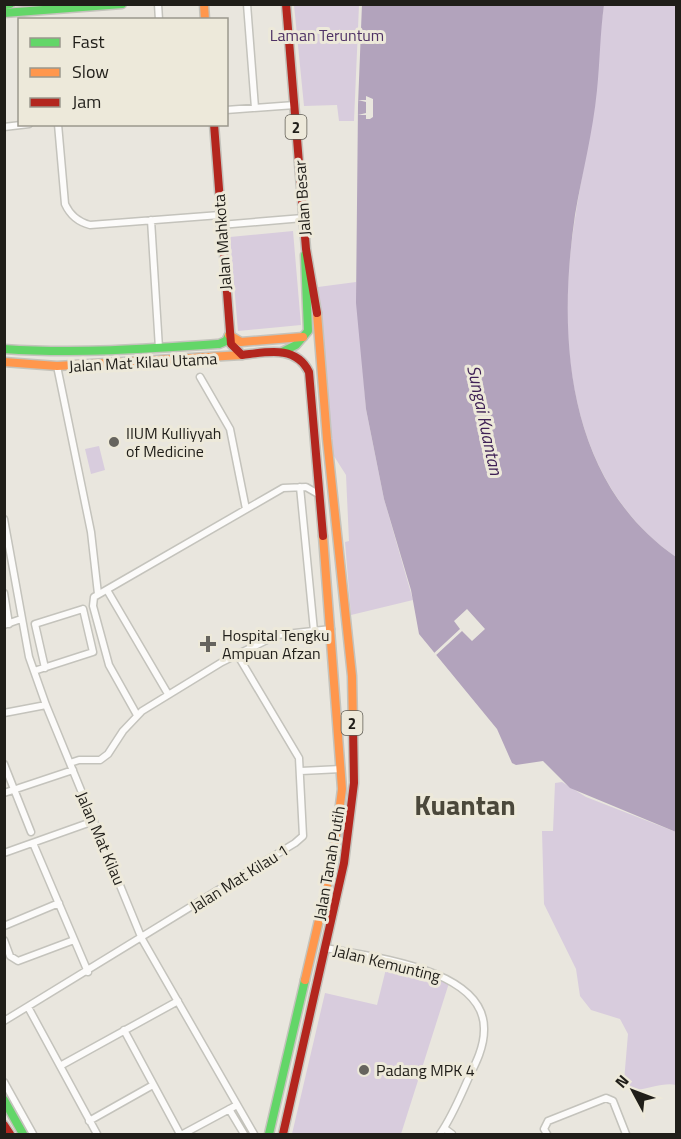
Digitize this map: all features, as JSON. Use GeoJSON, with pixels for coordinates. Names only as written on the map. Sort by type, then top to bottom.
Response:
{"type":"FeatureCollection","features":[{"type":"Feature","properties":{"kind":"main road"},"geometry":{"type":"LineString","coordinates":[[4,5],[10,4]]}},
{"type":"Feature","properties":{"kind":"main road"},"geometry":{"type":"LineString","coordinates":[[4,13],[122,4]]}},
{"type":"Feature","properties":{"kind":"main road","name":"Jalan Besar"},"geometry":{"type":"LineString","coordinates":[[286,4],[306,249],[314,279],[321,354]]}},
{"type":"Feature","properties":{"kind":"main road","name":"Jalan Mahkota"},"geometry":{"type":"LineString","coordinates":[[214,126],[229,335],[231,344],[242,355]]}},
{"type":"Feature","properties":{"kind":"main road"},"geometry":{"type":"LineString","coordinates":[[282,352],[296,345],[306,336],[309,327],[304,271],[306,249]]}},
{"type":"Feature","properties":{"kind":"main road"},"geometry":{"type":"LineString","coordinates":[[229,335],[241,342],[294,339],[306,336]]}},
{"type":"Feature","properties":{"kind":"main road","name":"Jalan Mat Kilau Utama"},"geometry":{"type":"LineString","coordinates":[[4,349],[56,354],[145,349],[219,344],[226,341],[229,335]]}},
{"type":"Feature","properties":{"kind":"main road"},"geometry":{"type":"LineString","coordinates":[[219,344],[224,350],[220,358]]}},
{"type":"Feature","properties":{"kind":"main road"},"geometry":{"type":"LineString","coordinates":[[145,349],[149,354],[145,360]]}},
{"type":"Feature","properties":{"kind":"main road","name":"Jalan Mat Kilau Utama"},"geometry":{"type":"LineString","coordinates":[[4,362],[57,366],[220,358],[282,352]]}},
{"type":"Feature","properties":{"kind":"main road","name":"Jalan Tanah Putih"},"geometry":{"type":"LineString","coordinates":[[269,1134],[333,860],[340,810],[341,769],[336,673],[308,366],[299,357],[282,352]]}},
{"type":"Feature","properties":{"kind":"main road","name":"Jalan Tanah Putih"},"geometry":{"type":"LineString","coordinates":[[283,1134],[346,855],[353,799],[352,675],[330,468],[321,354]]}},
{"type":"Feature","properties":{"kind":"main road"},"geometry":{"type":"LineString","coordinates":[[330,468],[319,482],[333,497]]}},
{"type":"Feature","properties":{"kind":"main road"},"geometry":{"type":"LineString","coordinates":[[336,673],[337,643],[340,638],[347,640]]}},
{"type":"Feature","properties":{"kind":"main road"},"geometry":{"type":"LineString","coordinates":[[4,1100],[23,1134]]}},
{"type":"Feature","properties":{"kind":"main road"},"geometry":{"type":"LineString","coordinates":[[4,1125],[10,1134]]}},
{"type":"Feature","properties":{"kind":"street"},"geometry":{"type":"LineString","coordinates":[[247,4],[255,108]]}},
{"type":"Feature","properties":{"kind":"street"},"geometry":{"type":"LineString","coordinates":[[228,110],[295,105]]}},
{"type":"Feature","properties":{"kind":"street"},"geometry":{"type":"LineString","coordinates":[[58,126],[65,204],[75,218],[90,225],[220,215]]}},
{"type":"Feature","properties":{"kind":"street"},"geometry":{"type":"LineString","coordinates":[[220,225],[303,218]]}},
{"type":"Feature","properties":{"kind":"street"},"geometry":{"type":"LineString","coordinates":[[151,220],[159,348]]}},
{"type":"Feature","properties":{"kind":"street"},"geometry":{"type":"LineString","coordinates":[[57,366],[91,532],[98,594]]}},
{"type":"Feature","properties":{"kind":"street"},"geometry":{"type":"LineString","coordinates":[[200,376],[231,434],[246,509]]}},
{"type":"Feature","properties":{"kind":"street"},"geometry":{"type":"LineString","coordinates":[[137,715],[109,665],[92,601],[98,594],[283,488],[300,487],[319,482]]}},
{"type":"Feature","properties":{"kind":"street"},"geometry":{"type":"LineString","coordinates":[[300,487],[314,489],[320,496]]}},
{"type":"Feature","properties":{"kind":"street"},"geometry":{"type":"LineString","coordinates":[[300,487],[316,631],[327,640],[334,658]]}},
{"type":"Feature","properties":{"kind":"street","name":"Jalan Mat Kilau"},"geometry":{"type":"LineString","coordinates":[[4,519],[21,619],[34,671],[46,705],[142,939],[254,1134]]}},
{"type":"Feature","properties":{"kind":"street"},"geometry":{"type":"LineString","coordinates":[[107,590],[168,694]]}},
{"type":"Feature","properties":{"kind":"street"},"geometry":{"type":"LineString","coordinates":[[4,594],[7,624],[21,619]]}},
{"type":"Feature","properties":{"kind":"street"},"geometry":{"type":"LineString","coordinates":[[34,671],[45,668],[93,652],[83,609],[35,624],[45,668]]}},
{"type":"Feature","properties":{"kind":"street"},"geometry":{"type":"LineString","coordinates":[[70,763],[79,760],[100,760],[108,754],[137,715],[237,654],[277,635],[331,629]]}},
{"type":"Feature","properties":{"kind":"street","name":"Jalan Mat Kilau 1"},"geometry":{"type":"LineString","coordinates":[[4,1021],[142,939],[299,840],[304,831],[301,771],[295,750],[237,654]]}},
{"type":"Feature","properties":{"kind":"street"},"geometry":{"type":"LineString","coordinates":[[4,712],[46,705]]}},
{"type":"Feature","properties":{"kind":"street"},"geometry":{"type":"LineString","coordinates":[[4,764],[31,832]]}},
{"type":"Feature","properties":{"kind":"street"},"geometry":{"type":"LineString","coordinates":[[301,771],[341,769]]}},
{"type":"Feature","properties":{"kind":"street"},"geometry":{"type":"LineString","coordinates":[[4,794],[73,770]]}},
{"type":"Feature","properties":{"kind":"street"},"geometry":{"type":"LineString","coordinates":[[4,854],[94,821]]}},
{"type":"Feature","properties":{"kind":"street"},"geometry":{"type":"LineString","coordinates":[[33,843],[88,972]]}},
{"type":"Feature","properties":{"kind":"street"},"geometry":{"type":"LineString","coordinates":[[4,926],[59,903]]}},
{"type":"Feature","properties":{"kind":"street"},"geometry":{"type":"LineString","coordinates":[[4,940],[13,958],[23,961],[75,940]]}},
{"type":"Feature","properties":{"kind":"street","name":"Jalan Kemunting"},"geometry":{"type":"LineString","coordinates":[[326,948],[439,975],[464,989],[473,1000],[484,1022],[483,1040],[472,1071],[440,1134]]}},
{"type":"Feature","properties":{"kind":"street"},"geometry":{"type":"LineString","coordinates":[[60,1066],[178,1000]]}},
{"type":"Feature","properties":{"kind":"street"},"geometry":{"type":"LineString","coordinates":[[28,1007],[96,1134]]}},
{"type":"Feature","properties":{"kind":"street"},"geometry":{"type":"LineString","coordinates":[[124,1030],[182,1134],[237,1105]]}},
{"type":"Feature","properties":{"kind":"street"},"geometry":{"type":"LineString","coordinates":[[4,1082],[33,1134]]}},
{"type":"Feature","properties":{"kind":"street"},"geometry":{"type":"LineString","coordinates":[[89,1121],[153,1085]]}},
{"type":"Feature","properties":{"kind":"street"},"geometry":{"type":"LineString","coordinates":[[545,1132],[548,1121],[606,1098],[613,1101],[625,1134]]}},
{"type":"Feature","properties":{"kind":"street"},"geometry":{"type":"LineString","coordinates":[[229,1108],[244,1134]]}},
{"type":"Feature","properties":{"kind":"street"},"geometry":{"type":"LineString","coordinates":[[444,1128],[452,1134]]}},
{"type":"Feature","properties":{"kind":"green space","name":"Laman Teruntum"},"geometry":{"type":"Polygon","coordinates":[[[294,5],[359,5],[354,121],[339,121],[337,105],[304,106],[294,5]]]}},
{"type":"Feature","properties":{"kind":"green space"},"geometry":{"type":"Polygon","coordinates":[[[604,5],[676,5],[676,557],[643,529],[617,497],[597,461],[582,423],[573,382],[568,340],[567,298],[570,256],[592,113],[604,5]]]}},
{"type":"Feature","properties":{"kind":"green space"},"geometry":{"type":"Polygon","coordinates":[[[293,231],[301,325],[238,331],[230,237],[293,231]]]}},
{"type":"Feature","properties":{"kind":"green space"},"geometry":{"type":"Polygon","coordinates":[[[356,282],[366,409],[384,499],[413,600],[351,615],[345,542],[349,541],[346,475],[332,453],[318,287],[356,282]]]}},
{"type":"Feature","properties":{"kind":"green space"},"geometry":{"type":"Polygon","coordinates":[[[99,446],[105,470],[91,474],[85,449],[99,446]]]}},
{"type":"Feature","properties":{"kind":"green space"},"geometry":{"type":"Polygon","coordinates":[[[562,782],[586,797],[676,832],[676,1085],[636,1090],[624,1081],[628,1034],[620,1019],[591,1010],[580,996],[576,969],[544,904],[542,831],[553,831],[555,783],[562,782]]]}},
{"type":"Feature","properties":{"kind":"green space","name":"Padang MPK 4"},"geometry":{"type":"Polygon","coordinates":[[[387,965],[431,975],[449,983],[401,1134],[292,1134],[325,993],[377,1005],[387,965]]]}},
{"type":"Feature","properties":{"kind":"water","name":"Sungai Kuantan"},"geometry":{"type":"Polygon","coordinates":[[[362,4],[604,5],[595,106],[575,215],[570,262],[568,309],[570,357],[577,403],[591,448],[611,489],[639,525],[676,557],[676,832],[570,788],[543,761],[516,765],[512,763],[497,729],[419,634],[411,590],[384,499],[366,409],[356,303],[358,105],[362,4]]]}},
{"type":"Feature","properties":{"kind":"pier"},"geometry":{"type":"Polygon","coordinates":[[[366,96],[373,99],[373,117],[370,119],[366,119],[366,115],[358,115],[366,113],[366,102],[358,100],[366,100],[366,96]]]}},
{"type":"Feature","properties":{"kind":"pier"},"geometry":{"type":"Polygon","coordinates":[[[467,609],[485,629],[472,641],[462,631],[434,657],[432,655],[460,629],[454,621],[467,609]]]}},
{"type":"Feature","properties":{"kind":"traffic: fast"},"geometry":{"type":"LineString","coordinates":[[4,5],[10,4]]}},
{"type":"Feature","properties":{"kind":"traffic: fast"},"geometry":{"type":"LineString","coordinates":[[4,13],[122,4]]}},
{"type":"Feature","properties":{"kind":"traffic: fast"},"geometry":{"type":"LineString","coordinates":[[282,352],[296,345],[308,331],[305,255]]}},
{"type":"Feature","properties":{"kind":"traffic: fast"},"geometry":{"type":"LineString","coordinates":[[4,349],[85,351],[165,348],[219,344],[226,341],[229,335]]}},
{"type":"Feature","properties":{"kind":"traffic: fast"},"geometry":{"type":"LineString","coordinates":[[269,1134],[305,980]]}},
{"type":"Feature","properties":{"kind":"traffic: fast"},"geometry":{"type":"LineString","coordinates":[[4,1100],[23,1134]]}},
{"type":"Feature","properties":{"kind":"traffic: slow"},"geometry":{"type":"LineString","coordinates":[[204,4],[205,18]]}},
{"type":"Feature","properties":{"kind":"traffic: slow"},"geometry":{"type":"LineString","coordinates":[[317,313],[327,439],[352,676],[353,725]]}},
{"type":"Feature","properties":{"kind":"traffic: slow"},"geometry":{"type":"LineString","coordinates":[[229,335],[241,342],[303,337]]}},
{"type":"Feature","properties":{"kind":"traffic: slow"},"geometry":{"type":"LineString","coordinates":[[4,362],[57,366],[242,355]]}},
{"type":"Feature","properties":{"kind":"traffic: slow"},"geometry":{"type":"LineString","coordinates":[[305,980],[333,860],[342,789],[323,536]]}},
{"type":"Feature","properties":{"kind":"traffic: jam"},"geometry":{"type":"LineString","coordinates":[[286,4],[306,249],[317,313]]}},
{"type":"Feature","properties":{"kind":"traffic: jam"},"geometry":{"type":"LineString","coordinates":[[214,126],[231,344],[242,355],[271,352],[289,354],[303,363],[309,372],[323,536]]}},
{"type":"Feature","properties":{"kind":"traffic: jam"},"geometry":{"type":"LineString","coordinates":[[283,1134],[344,863],[354,783],[353,725]]}},
{"type":"Feature","properties":{"kind":"traffic: jam"},"geometry":{"type":"LineString","coordinates":[[4,1125],[10,1134]]}},
{"type":"Feature","properties":{"kind":"place","name":"IIUM Kulliyyah of Medicine"},"geometry":{"type":"Point","coordinates":[114,442]}},
{"type":"Feature","properties":{"kind":"place","name":"Hospital Tengku Ampuan Afzan"},"geometry":{"type":"Point","coordinates":[208,644]}},
{"type":"Feature","properties":{"kind":"place","name":"Padang MPK 4"},"geometry":{"type":"Point","coordinates":[364,1070]}},
{"type":"Feature","properties":{"kind":"district","name":"Kuantan"},"geometry":{"type":"Point","coordinates":[465,804]}}]}
